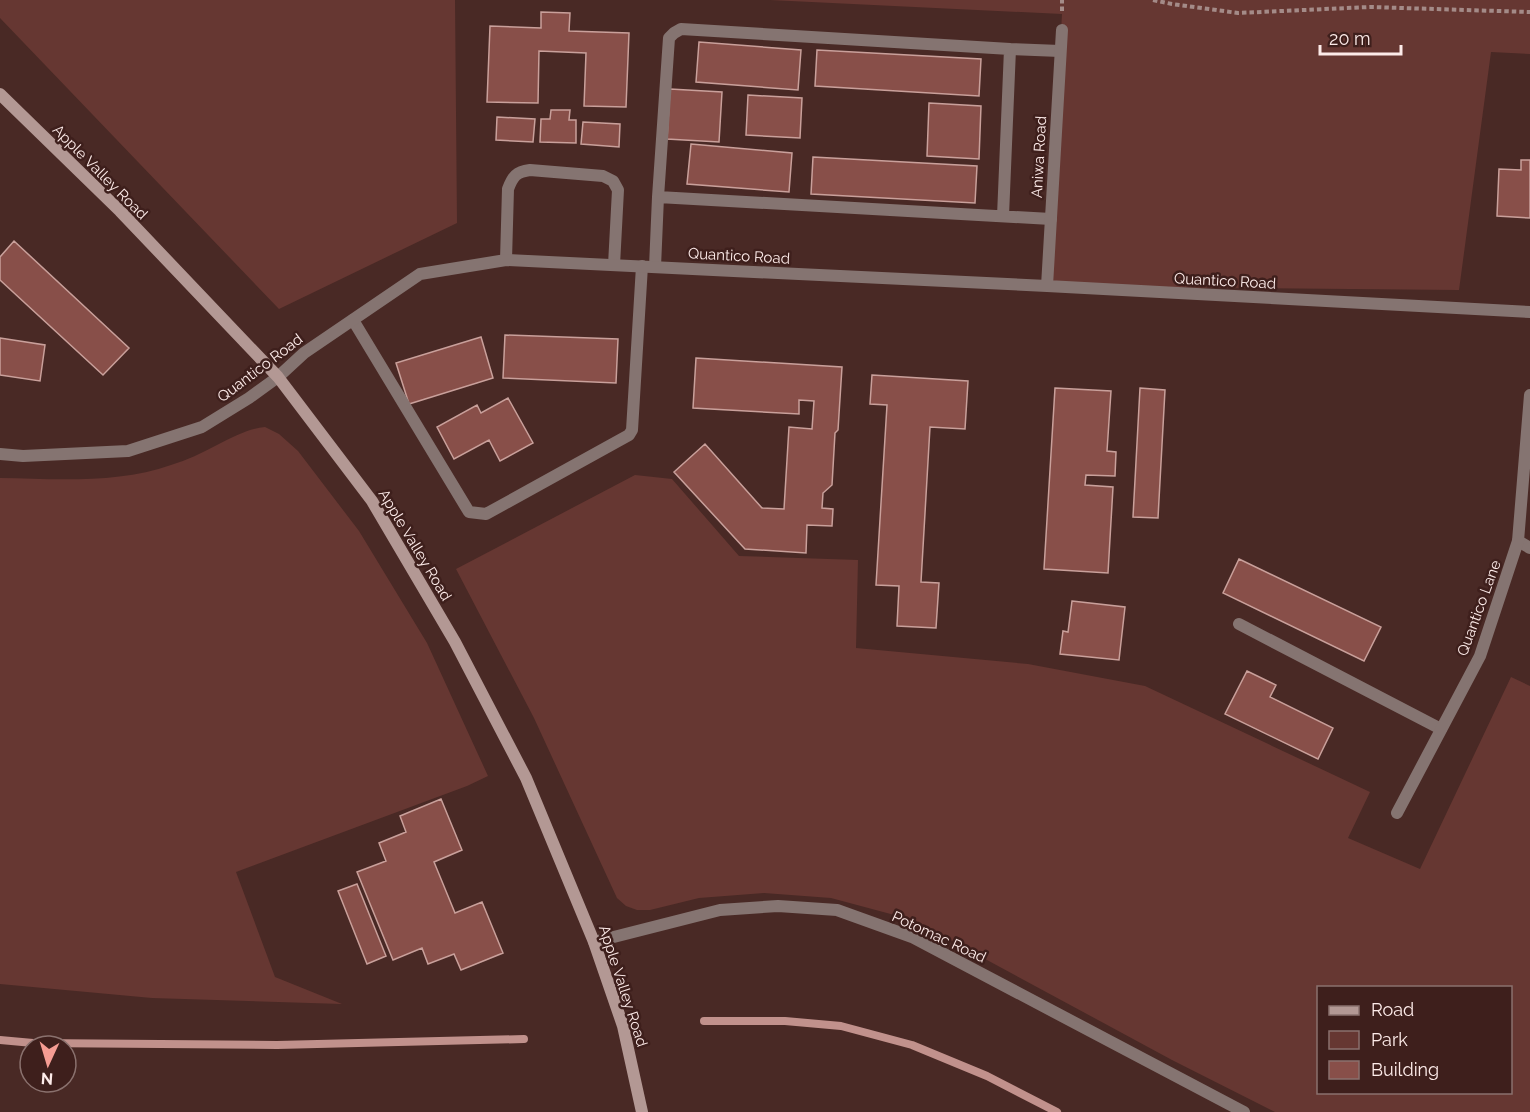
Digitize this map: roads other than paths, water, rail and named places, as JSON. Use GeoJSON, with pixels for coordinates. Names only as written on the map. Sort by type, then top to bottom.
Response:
{"type":"FeatureCollection","features":[{"type":"Feature","properties":{"kind":"main road","name":"Apple Valley Road"},"geometry":{"type":"LineString","coordinates":[[0,94],[120,211],[278,376],[372,501],[455,642],[526,778],[594,942],[623,1026],[642,1112]]}},
{"type":"Feature","properties":{"kind":"street"},"geometry":{"type":"LineString","coordinates":[[353,320],[469,512],[486,514],[629,435],[632,430],[648,267],[658,197],[669,38],[674,33],[681,29],[1060,51]]}},
{"type":"Feature","properties":{"kind":"street","name":"Aniwa Road"},"geometry":{"type":"LineString","coordinates":[[1047,286],[1062,30]]}},
{"type":"Feature","properties":{"kind":"street"},"geometry":{"type":"LineString","coordinates":[[1004,216],[1010,49]]}},
{"type":"Feature","properties":{"kind":"street"},"geometry":{"type":"LineString","coordinates":[[506,260],[508,189],[512,178],[520,171],[530,170],[603,176],[613,181],[618,190],[614,265]]}},
{"type":"Feature","properties":{"kind":"street"},"geometry":{"type":"LineString","coordinates":[[658,197],[1051,219]]}},
{"type":"Feature","properties":{"kind":"street","name":"Quantico Road"},"geometry":{"type":"LineString","coordinates":[[0,454],[23,456],[128,451],[202,427],[249,398],[304,353],[420,274],[506,260],[1530,312]]}},
{"type":"Feature","properties":{"kind":"street","name":"Quantico Lane"},"geometry":{"type":"LineString","coordinates":[[1397,813],[1480,656],[1518,541],[1530,395]]}},
{"type":"Feature","properties":{"kind":"street"},"geometry":{"type":"LineString","coordinates":[[1518,541],[1530,548]]}},
{"type":"Feature","properties":{"kind":"street"},"geometry":{"type":"LineString","coordinates":[[1239,624],[1441,729]]}},
{"type":"Feature","properties":{"kind":"street","name":"Potomac Road"},"geometry":{"type":"LineString","coordinates":[[594,942],[720,910],[778,906],[837,910],[912,937],[1244,1112]]}},
{"type":"Feature","properties":{"kind":"waterway"},"geometry":{"type":"LineString","coordinates":[[704,1021],[785,1021],[841,1026],[912,1045],[987,1076],[1057,1112]]}},
{"type":"Feature","properties":{"kind":"waterway"},"geometry":{"type":"LineString","coordinates":[[0,1040],[33,1043],[277,1045],[524,1039]]}}]}
